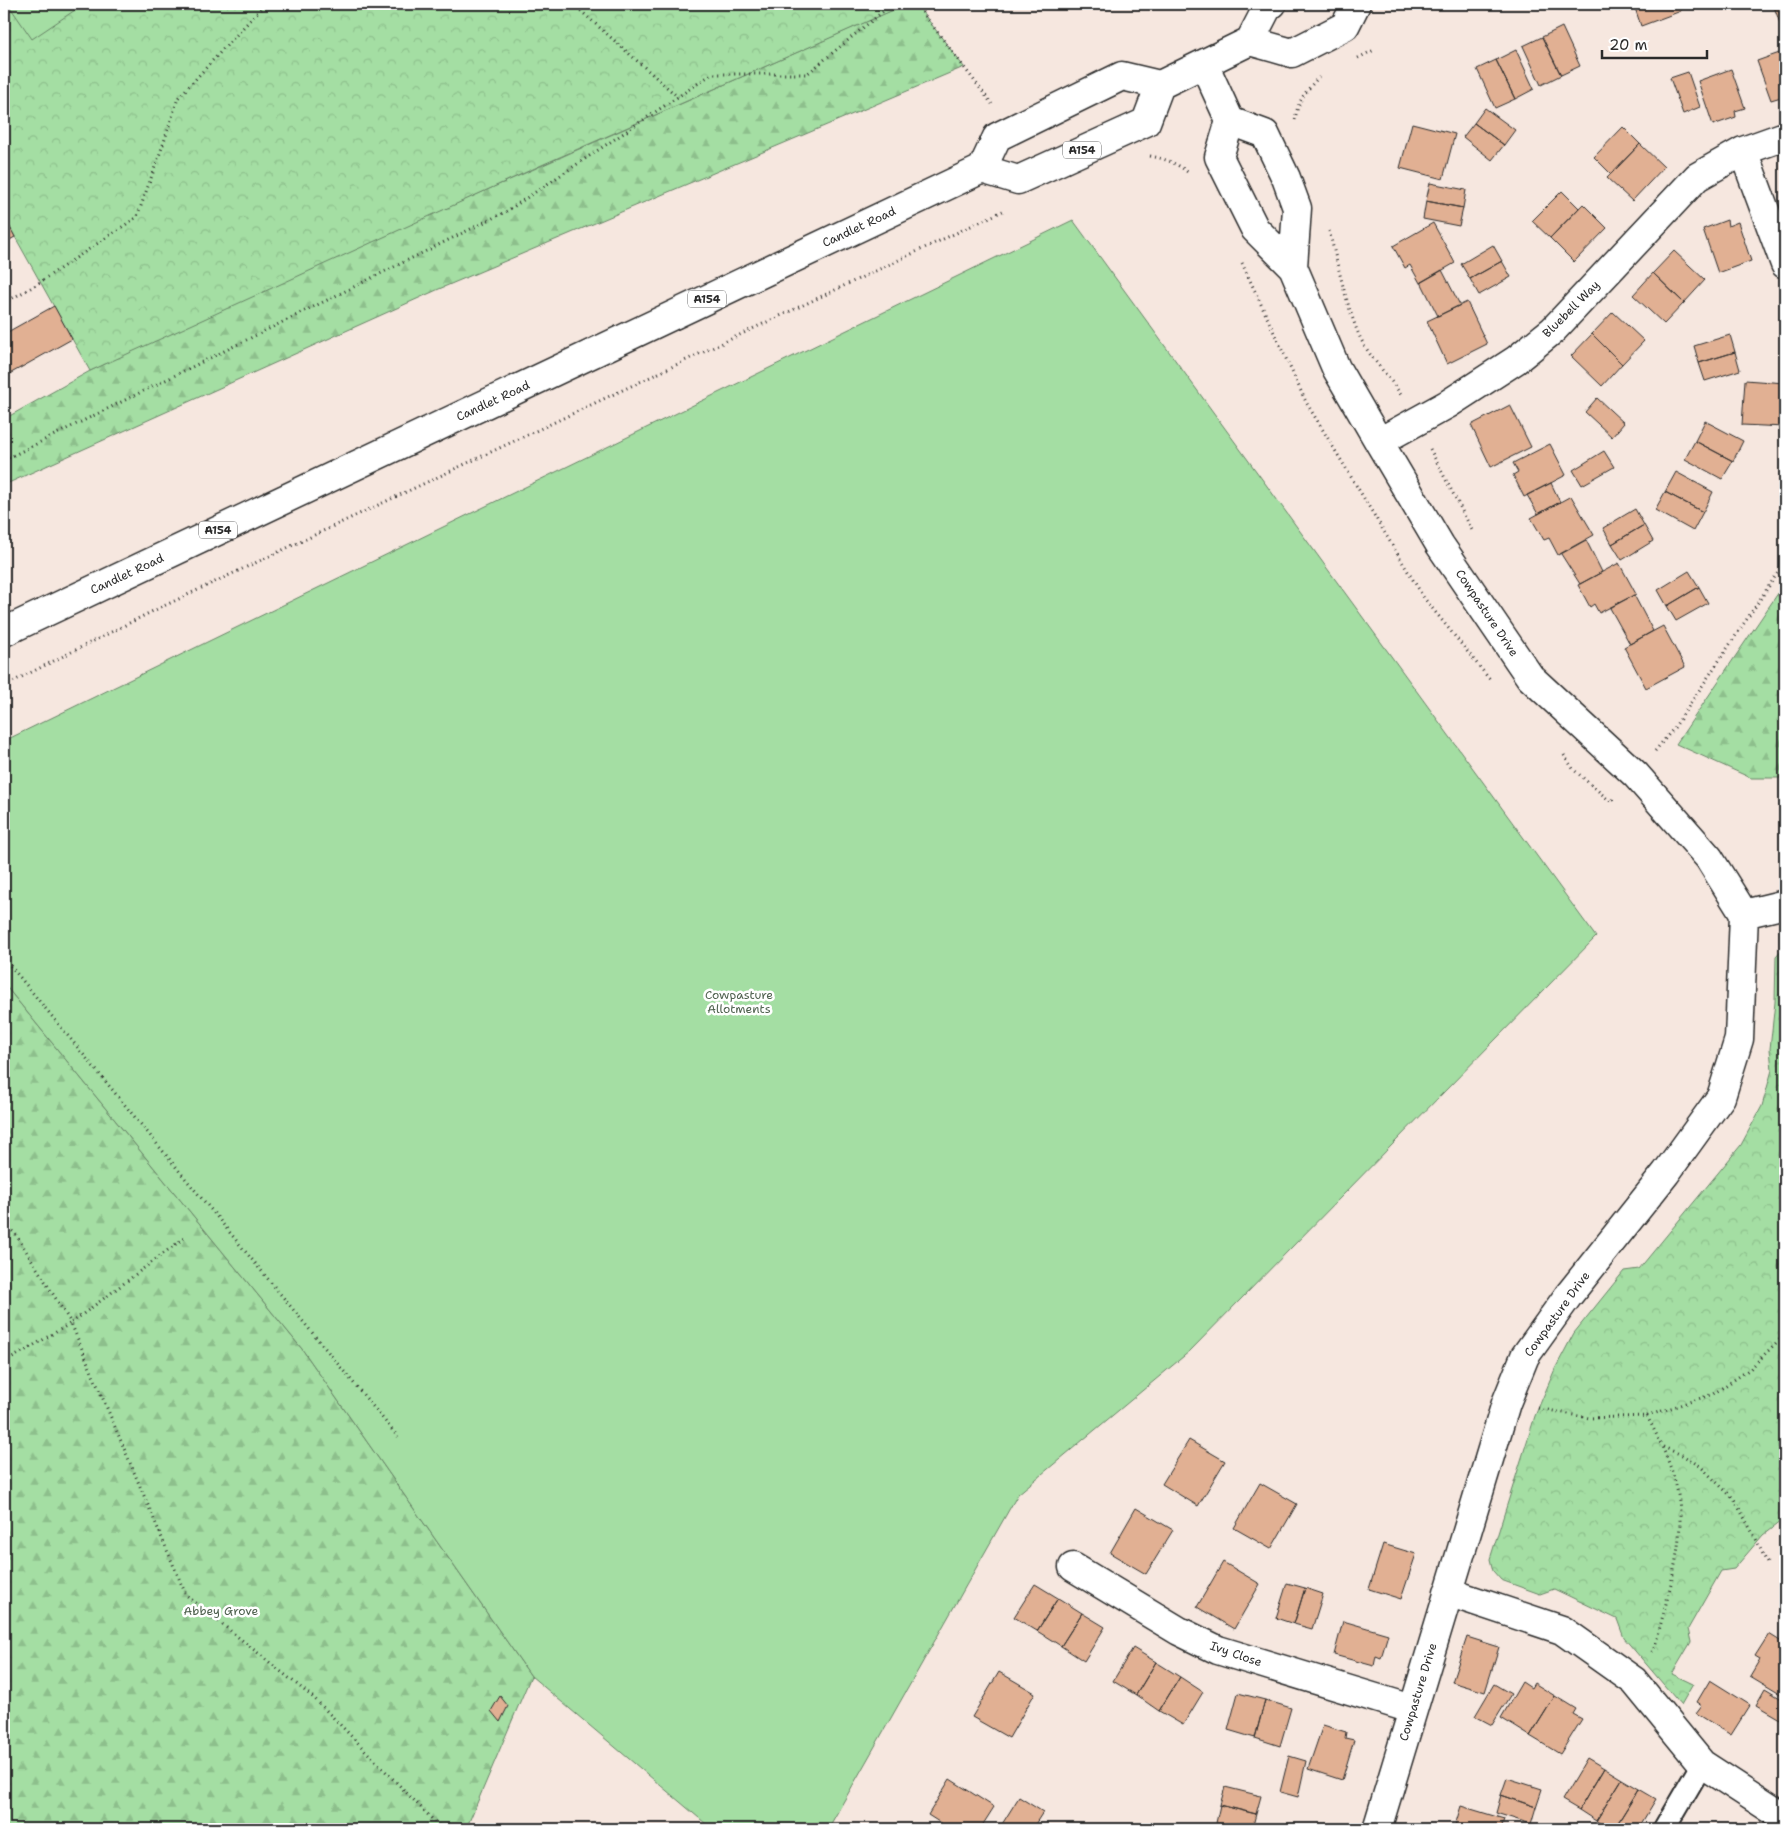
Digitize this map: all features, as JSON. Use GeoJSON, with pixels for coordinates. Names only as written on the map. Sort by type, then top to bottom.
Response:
{"type":"FeatureCollection","features":[{"type":"Feature","properties":{"kind":"street"},"geometry":{"type":"LineString","coordinates":[[982,169],[997,137],[1122,76],[1160,85],[1250,41],[1268,6],[1272,4]]}},
{"type":"Feature","properties":{"kind":"street"},"geometry":{"type":"LineString","coordinates":[[1250,41],[1292,53],[1345,26],[1356,4]]}},
{"type":"Feature","properties":{"kind":"street"},"geometry":{"type":"LineString","coordinates":[[1204,64],[1230,121]]}},
{"type":"Feature","properties":{"kind":"street","name":"A154"},"geometry":{"type":"LineString","coordinates":[[982,169],[1018,180],[1146,122],[1160,85]]}},
{"type":"Feature","properties":{"kind":"street","name":"Cowpasture Drive"},"geometry":{"type":"LineString","coordinates":[[1293,267],[1297,208],[1286,178],[1265,134],[1230,121],[1219,156],[1254,229],[1293,267],[1336,368],[1440,545],[1530,677],[1636,775],[1709,858],[1744,914],[1739,1040],[1722,1097],[1666,1173],[1568,1296],[1525,1356],[1506,1403],[1377,1829]]}},
{"type":"Feature","properties":{"kind":"street","name":"Bluebell Way"},"geometry":{"type":"LineString","coordinates":[[1379,442],[1448,404],[1516,360],[1553,330],[1698,177],[1743,151],[1785,136]]}},
{"type":"Feature","properties":{"kind":"street"},"geometry":{"type":"LineString","coordinates":[[1743,151],[1785,264]]}},
{"type":"Feature","properties":{"kind":"street","name":"Candlet Road"},"geometry":{"type":"LineString","coordinates":[[4,632],[982,169]]}},
{"type":"Feature","properties":{"kind":"street"},"geometry":{"type":"LineString","coordinates":[[1744,914],[1785,904]]}},
{"type":"Feature","properties":{"kind":"street","name":"Ivy Close"},"geometry":{"type":"LineString","coordinates":[[1073,1567],[1179,1631],[1218,1650],[1412,1709]]}},
{"type":"Feature","properties":{"kind":"street"},"geometry":{"type":"LineString","coordinates":[[1448,1592],[1562,1630],[1634,1681],[1702,1764],[1785,1818]]}},
{"type":"Feature","properties":{"kind":"lane"},"geometry":{"type":"LineString","coordinates":[[1664,1829],[1702,1764]]}},
{"type":"Feature","properties":{"kind":"path"},"geometry":{"type":"LineString","coordinates":[[4,303],[34,286],[137,217],[178,98],[265,4]]}},
{"type":"Feature","properties":{"kind":"path"},"geometry":{"type":"LineString","coordinates":[[573,4],[678,97]]}},
{"type":"Feature","properties":{"kind":"path"},"geometry":{"type":"LineString","coordinates":[[4,460],[506,211],[712,74],[807,74],[892,4]]}},
{"type":"Feature","properties":{"kind":"path"},"geometry":{"type":"LineString","coordinates":[[916,4],[991,104]]}},
{"type":"Feature","properties":{"kind":"path"},"geometry":{"type":"LineString","coordinates":[[1144,157],[1166,159],[1180,166],[1192,176]]}},
{"type":"Feature","properties":{"kind":"path"},"geometry":{"type":"LineString","coordinates":[[4,686],[151,612],[1012,207]]}},
{"type":"Feature","properties":{"kind":"path"},"geometry":{"type":"LineString","coordinates":[[1241,261],[1306,402],[1424,598],[1495,685]]}},
{"type":"Feature","properties":{"kind":"path"},"geometry":{"type":"LineString","coordinates":[[1559,748],[1574,770],[1611,802],[1636,775],[1674,728],[1785,562]]}},
{"type":"Feature","properties":{"kind":"path"},"geometry":{"type":"LineString","coordinates":[[4,958],[398,1437]]}},
{"type":"Feature","properties":{"kind":"path"},"geometry":{"type":"LineString","coordinates":[[4,1225],[15,1233],[71,1323],[186,1596],[315,1699],[440,1827]]}},
{"type":"Feature","properties":{"kind":"path"},"geometry":{"type":"LineString","coordinates":[[4,1363],[71,1323],[184,1238]]}},
{"type":"Feature","properties":{"kind":"path"},"geometry":{"type":"LineString","coordinates":[[1506,1403],[1589,1418],[1647,1416],[1713,1394],[1750,1369],[1785,1334]]}},
{"type":"Feature","properties":{"kind":"path"},"geometry":{"type":"LineString","coordinates":[[1634,1681],[1655,1647],[1679,1545],[1680,1511],[1678,1496],[1662,1446],[1647,1416]]}},
{"type":"Feature","properties":{"kind":"path"},"geometry":{"type":"LineString","coordinates":[[1662,1446],[1700,1466],[1734,1499],[1767,1563]]}},
{"type":"Feature","properties":{"kind":"green space"},"geometry":{"type":"Polygon","coordinates":[[[4,4],[907,4],[544,164],[90,371],[4,217],[4,4]]]}},
{"type":"Feature","properties":{"kind":"green space"},"geometry":{"type":"Polygon","coordinates":[[[8,4],[84,4],[32,39],[8,4]]]}},
{"type":"Feature","properties":{"kind":"green space"},"geometry":{"type":"Polygon","coordinates":[[[906,4],[916,4],[964,67],[439,289],[4,485],[4,419],[90,371],[196,319],[906,4]]]}},
{"type":"Feature","properties":{"kind":"green space","name":"Cowpasture Allotments"},"geometry":{"type":"Polygon","coordinates":[[[1073,220],[1596,937],[1190,1351],[1018,1494],[828,1829],[712,1829],[531,1676],[302,1349],[4,984],[4,741],[1073,220]]]}},
{"type":"Feature","properties":{"kind":"green space"},"geometry":{"type":"Polygon","coordinates":[[[1785,583],[1785,778],[1751,778],[1676,744],[1785,583]]]}},
{"type":"Feature","properties":{"kind":"green space"},"geometry":{"type":"Polygon","coordinates":[[[1785,946],[1785,1518],[1763,1535],[1734,1569],[1721,1571],[1688,1629],[1691,1642],[1672,1674],[1693,1684],[1681,1705],[1624,1638],[1617,1619],[1554,1589],[1540,1594],[1501,1580],[1493,1571],[1490,1559],[1535,1416],[1555,1369],[1574,1333],[1624,1271],[1639,1269],[1741,1145],[1762,1106],[1772,1070],[1770,1049],[1775,1002],[1776,956],[1785,946]]]}},
{"type":"Feature","properties":{"kind":"green space","name":"Abbey Grove"},"geometry":{"type":"Polygon","coordinates":[[[4,984],[302,1349],[531,1676],[466,1829],[4,1829],[4,984]]]}},
{"type":"Feature","properties":{"kind":"building"},"geometry":{"type":"Polygon","coordinates":[[[1678,4],[1681,11],[1641,26],[1634,5],[1678,4]]]}},
{"type":"Feature","properties":{"kind":"building"},"geometry":{"type":"Polygon","coordinates":[[[1773,4],[1785,4],[1785,37],[1773,4]]]}},
{"type":"Feature","properties":{"kind":"building"},"geometry":{"type":"Polygon","coordinates":[[[1562,27],[1580,66],[1561,75],[1542,37],[1562,27]]]}},
{"type":"Feature","properties":{"kind":"building"},"geometry":{"type":"Polygon","coordinates":[[[1542,37],[1561,75],[1541,85],[1523,46],[1542,37]]]}},
{"type":"Feature","properties":{"kind":"building"},"geometry":{"type":"Polygon","coordinates":[[[1516,50],[1534,89],[1515,99],[1496,60],[1516,50]]]}},
{"type":"Feature","properties":{"kind":"building"},"geometry":{"type":"Polygon","coordinates":[[[1785,51],[1785,101],[1782,102],[1781,97],[1771,100],[1757,61],[1785,51]]]}},
{"type":"Feature","properties":{"kind":"building"},"geometry":{"type":"Polygon","coordinates":[[[1496,60],[1515,99],[1495,108],[1477,69],[1496,60]]]}},
{"type":"Feature","properties":{"kind":"building"},"geometry":{"type":"Polygon","coordinates":[[[1731,69],[1745,108],[1735,111],[1736,117],[1713,125],[1698,81],[1731,69]]]}},
{"type":"Feature","properties":{"kind":"building"},"geometry":{"type":"Polygon","coordinates":[[[1688,72],[1700,107],[1683,114],[1670,78],[1688,72]]]}},
{"type":"Feature","properties":{"kind":"building"},"geometry":{"type":"Polygon","coordinates":[[[1485,108],[1515,130],[1504,145],[1474,123],[1485,108]]]}},
{"type":"Feature","properties":{"kind":"building"},"geometry":{"type":"Polygon","coordinates":[[[1412,123],[1455,134],[1443,179],[1400,168],[1412,123]]]}},
{"type":"Feature","properties":{"kind":"building"},"geometry":{"type":"Polygon","coordinates":[[[1474,123],[1504,145],[1492,160],[1463,137],[1474,123]]]}},
{"type":"Feature","properties":{"kind":"building"},"geometry":{"type":"Polygon","coordinates":[[[1623,127],[1640,144],[1611,174],[1594,157],[1623,127]]]}},
{"type":"Feature","properties":{"kind":"building"},"geometry":{"type":"Polygon","coordinates":[[[1640,144],[1664,167],[1632,201],[1607,178],[1640,144]]]}},
{"type":"Feature","properties":{"kind":"building"},"geometry":{"type":"Polygon","coordinates":[[[1430,183],[1466,190],[1463,208],[1426,201],[1430,183]]]}},
{"type":"Feature","properties":{"kind":"building"},"geometry":{"type":"Polygon","coordinates":[[[1562,191],[1579,208],[1550,238],[1532,221],[1562,191]]]}},
{"type":"Feature","properties":{"kind":"building"},"geometry":{"type":"Polygon","coordinates":[[[1426,201],[1463,208],[1459,226],[1423,219],[1426,201]]]}},
{"type":"Feature","properties":{"kind":"building"},"geometry":{"type":"Polygon","coordinates":[[[1583,204],[1607,228],[1574,262],[1550,238],[1583,204]]]}},
{"type":"Feature","properties":{"kind":"building"},"geometry":{"type":"Polygon","coordinates":[[[4,216],[15,237],[4,243],[4,216]]]}},
{"type":"Feature","properties":{"kind":"building"},"geometry":{"type":"Polygon","coordinates":[[[1727,220],[1728,226],[1738,222],[1751,261],[1718,273],[1703,229],[1727,220]]]}},
{"type":"Feature","properties":{"kind":"building"},"geometry":{"type":"Polygon","coordinates":[[[1433,223],[1455,263],[1420,283],[1410,265],[1405,268],[1393,246],[1433,223]]]}},
{"type":"Feature","properties":{"kind":"building"},"geometry":{"type":"Polygon","coordinates":[[[1493,245],[1502,261],[1470,279],[1461,264],[1493,245]]]}},
{"type":"Feature","properties":{"kind":"building"},"geometry":{"type":"Polygon","coordinates":[[[1674,251],[1705,280],[1684,303],[1653,273],[1674,251]]]}},
{"type":"Feature","properties":{"kind":"building"},"geometry":{"type":"Polygon","coordinates":[[[1502,261],[1511,277],[1479,295],[1470,279],[1502,261]]]}},
{"type":"Feature","properties":{"kind":"building"},"geometry":{"type":"Polygon","coordinates":[[[1442,270],[1460,305],[1438,316],[1421,282],[1442,270]]]}},
{"type":"Feature","properties":{"kind":"building"},"geometry":{"type":"Polygon","coordinates":[[[1653,273],[1684,303],[1664,324],[1633,295],[1653,273]]]}},
{"type":"Feature","properties":{"kind":"building"},"geometry":{"type":"Polygon","coordinates":[[[1467,302],[1487,344],[1447,364],[1427,321],[1467,302]]]}},
{"type":"Feature","properties":{"kind":"building"},"geometry":{"type":"Polygon","coordinates":[[[54,306],[72,339],[4,377],[4,334],[54,306]]]}},
{"type":"Feature","properties":{"kind":"building"},"geometry":{"type":"Polygon","coordinates":[[[1613,312],[1644,341],[1622,364],[1592,334],[1613,312]]]}},
{"type":"Feature","properties":{"kind":"building"},"geometry":{"type":"Polygon","coordinates":[[[1592,334],[1622,364],[1602,386],[1571,356],[1592,334]]]}},
{"type":"Feature","properties":{"kind":"building"},"geometry":{"type":"Polygon","coordinates":[[[1730,335],[1735,352],[1699,363],[1694,346],[1730,335]]]}},
{"type":"Feature","properties":{"kind":"building"},"geometry":{"type":"Polygon","coordinates":[[[1735,352],[1740,370],[1705,381],[1699,363],[1735,352]]]}},
{"type":"Feature","properties":{"kind":"building"},"geometry":{"type":"Polygon","coordinates":[[[1745,380],[1785,383],[1785,427],[1742,425],[1745,380]]]}},
{"type":"Feature","properties":{"kind":"building"},"geometry":{"type":"Polygon","coordinates":[[[1597,398],[1624,423],[1612,437],[1585,412],[1597,398]]]}},
{"type":"Feature","properties":{"kind":"building"},"geometry":{"type":"Polygon","coordinates":[[[1510,405],[1531,447],[1491,467],[1471,425],[1510,405]]]}},
{"type":"Feature","properties":{"kind":"building"},"geometry":{"type":"Polygon","coordinates":[[[1705,421],[1743,441],[1733,461],[1695,441],[1705,421]]]}},
{"type":"Feature","properties":{"kind":"building"},"geometry":{"type":"Polygon","coordinates":[[[1695,441],[1733,461],[1722,479],[1685,459],[1695,441]]]}},
{"type":"Feature","properties":{"kind":"building"},"geometry":{"type":"Polygon","coordinates":[[[1550,444],[1566,475],[1524,497],[1513,475],[1518,472],[1513,463],[1550,444]]]}},
{"type":"Feature","properties":{"kind":"building"},"geometry":{"type":"Polygon","coordinates":[[[1604,451],[1614,467],[1582,485],[1573,470],[1604,451]]]}},
{"type":"Feature","properties":{"kind":"building"},"geometry":{"type":"Polygon","coordinates":[[[1676,472],[1713,492],[1703,512],[1665,492],[1676,472]]]}},
{"type":"Feature","properties":{"kind":"building"},"geometry":{"type":"Polygon","coordinates":[[[1551,483],[1560,502],[1538,514],[1527,495],[1551,483]]]}},
{"type":"Feature","properties":{"kind":"building"},"geometry":{"type":"Polygon","coordinates":[[[1665,492],[1703,512],[1693,531],[1655,510],[1665,492]]]}},
{"type":"Feature","properties":{"kind":"building"},"geometry":{"type":"Polygon","coordinates":[[[1571,496],[1594,535],[1558,555],[1549,538],[1544,540],[1531,518],[1571,496]]]}},
{"type":"Feature","properties":{"kind":"building"},"geometry":{"type":"Polygon","coordinates":[[[1635,509],[1644,525],[1612,544],[1603,528],[1635,509]]]}},
{"type":"Feature","properties":{"kind":"building"},"geometry":{"type":"Polygon","coordinates":[[[1644,525],[1653,541],[1622,560],[1612,544],[1644,525]]]}},
{"type":"Feature","properties":{"kind":"building"},"geometry":{"type":"Polygon","coordinates":[[[1586,540],[1602,572],[1580,584],[1561,554],[1586,540]]]}},
{"type":"Feature","properties":{"kind":"building"},"geometry":{"type":"Polygon","coordinates":[[[1619,563],[1636,594],[1599,613],[1594,604],[1590,607],[1578,585],[1619,563]]]}},
{"type":"Feature","properties":{"kind":"building"},"geometry":{"type":"Polygon","coordinates":[[[1689,571],[1699,587],[1667,606],[1658,590],[1689,571]]]}},
{"type":"Feature","properties":{"kind":"building"},"geometry":{"type":"Polygon","coordinates":[[[1699,587],[1708,603],[1676,621],[1667,606],[1699,587]]]}},
{"type":"Feature","properties":{"kind":"building"},"geometry":{"type":"Polygon","coordinates":[[[1634,595],[1653,631],[1630,644],[1610,608],[1634,595]]]}},
{"type":"Feature","properties":{"kind":"building"},"geometry":{"type":"Polygon","coordinates":[[[1663,626],[1685,667],[1646,688],[1624,647],[1663,626]]]}},
{"type":"Feature","properties":{"kind":"building"},"geometry":{"type":"Polygon","coordinates":[[[1189,1440],[1225,1461],[1198,1506],[1162,1484],[1189,1440]]]}},
{"type":"Feature","properties":{"kind":"building"},"geometry":{"type":"Polygon","coordinates":[[[1260,1483],[1297,1504],[1271,1549],[1234,1528],[1260,1483]]]}},
{"type":"Feature","properties":{"kind":"building"},"geometry":{"type":"Polygon","coordinates":[[[1136,1508],[1173,1530],[1146,1574],[1110,1553],[1136,1508]]]}},
{"type":"Feature","properties":{"kind":"building"},"geometry":{"type":"Polygon","coordinates":[[[1383,1544],[1416,1554],[1401,1599],[1369,1589],[1383,1544]]]}},
{"type":"Feature","properties":{"kind":"building"},"geometry":{"type":"Polygon","coordinates":[[[1223,1562],[1260,1584],[1234,1629],[1197,1607],[1223,1562]]]}},
{"type":"Feature","properties":{"kind":"building"},"geometry":{"type":"Polygon","coordinates":[[[1287,1583],[1305,1588],[1294,1624],[1276,1618],[1287,1583]]]}},
{"type":"Feature","properties":{"kind":"building"},"geometry":{"type":"Polygon","coordinates":[[[1035,1584],[1058,1598],[1037,1631],[1014,1617],[1035,1584]]]}},
{"type":"Feature","properties":{"kind":"building"},"geometry":{"type":"Polygon","coordinates":[[[1305,1588],[1323,1594],[1312,1629],[1294,1624],[1305,1588]]]}},
{"type":"Feature","properties":{"kind":"building"},"geometry":{"type":"Polygon","coordinates":[[[1058,1598],[1082,1613],[1061,1646],[1037,1631],[1058,1598]]]}},
{"type":"Feature","properties":{"kind":"building"},"geometry":{"type":"Polygon","coordinates":[[[1785,1607],[1785,1617],[1781,1614],[1785,1607]]]}},
{"type":"Feature","properties":{"kind":"building"},"geometry":{"type":"Polygon","coordinates":[[[1082,1613],[1105,1627],[1084,1661],[1061,1646],[1082,1613]]]}},
{"type":"Feature","properties":{"kind":"building"},"geometry":{"type":"Polygon","coordinates":[[[1343,1621],[1388,1634],[1381,1658],[1376,1656],[1374,1666],[1334,1655],[1343,1621]]]}},
{"type":"Feature","properties":{"kind":"building"},"geometry":{"type":"Polygon","coordinates":[[[1769,1634],[1785,1644],[1785,1697],[1750,1676],[1760,1659],[1755,1656],[1769,1634]]]}},
{"type":"Feature","properties":{"kind":"building"},"geometry":{"type":"Polygon","coordinates":[[[1467,1637],[1499,1647],[1485,1692],[1452,1682],[1467,1637]]]}},
{"type":"Feature","properties":{"kind":"building"},"geometry":{"type":"Polygon","coordinates":[[[1133,1648],[1156,1662],[1136,1695],[1113,1681],[1133,1648]]]}},
{"type":"Feature","properties":{"kind":"building"},"geometry":{"type":"Polygon","coordinates":[[[1156,1662],[1180,1677],[1159,1711],[1136,1695],[1156,1662]]]}},
{"type":"Feature","properties":{"kind":"building"},"geometry":{"type":"Polygon","coordinates":[[[999,1672],[1035,1693],[1009,1738],[972,1717],[999,1672]]]}},
{"type":"Feature","properties":{"kind":"building"},"geometry":{"type":"Polygon","coordinates":[[[1180,1677],[1203,1692],[1183,1725],[1159,1711],[1180,1677]]]}},
{"type":"Feature","properties":{"kind":"building"},"geometry":{"type":"Polygon","coordinates":[[[1710,1680],[1750,1705],[1731,1735],[1696,1713],[1702,1705],[1697,1702],[1710,1680]]]}},
{"type":"Feature","properties":{"kind":"building"},"geometry":{"type":"Polygon","coordinates":[[[1522,1682],[1531,1688],[1534,1683],[1555,1696],[1530,1736],[1501,1718],[1522,1682]]]}},
{"type":"Feature","properties":{"kind":"building"},"geometry":{"type":"Polygon","coordinates":[[[1494,1684],[1511,1694],[1492,1725],[1475,1716],[1494,1684]]]}},
{"type":"Feature","properties":{"kind":"building"},"geometry":{"type":"Polygon","coordinates":[[[1765,1689],[1785,1701],[1785,1722],[1756,1705],[1765,1689]]]}},
{"type":"Feature","properties":{"kind":"building"},"geometry":{"type":"Polygon","coordinates":[[[1238,1693],[1265,1700],[1255,1738],[1228,1730],[1238,1693]]]}},
{"type":"Feature","properties":{"kind":"building"},"geometry":{"type":"Polygon","coordinates":[[[500,1696],[508,1706],[500,1722],[491,1711],[500,1696]]]}},
{"type":"Feature","properties":{"kind":"building"},"geometry":{"type":"Polygon","coordinates":[[[1555,1696],[1576,1709],[1573,1714],[1582,1719],[1560,1754],[1530,1736],[1555,1696]]]}},
{"type":"Feature","properties":{"kind":"building"},"geometry":{"type":"Polygon","coordinates":[[[1265,1700],[1291,1708],[1280,1746],[1255,1738],[1265,1700]]]}},
{"type":"Feature","properties":{"kind":"building"},"geometry":{"type":"Polygon","coordinates":[[[1323,1725],[1346,1732],[1345,1738],[1354,1740],[1342,1780],[1308,1769],[1323,1725]]]}},
{"type":"Feature","properties":{"kind":"building"},"geometry":{"type":"Polygon","coordinates":[[[1289,1756],[1306,1761],[1298,1797],[1280,1792],[1289,1756]]]}},
{"type":"Feature","properties":{"kind":"building"},"geometry":{"type":"Polygon","coordinates":[[[1587,1758],[1604,1768],[1579,1810],[1562,1800],[1587,1758]]]}},
{"type":"Feature","properties":{"kind":"building"},"geometry":{"type":"Polygon","coordinates":[[[1604,1768],[1622,1779],[1596,1821],[1579,1810],[1604,1768]]]}},
{"type":"Feature","properties":{"kind":"building"},"geometry":{"type":"Polygon","coordinates":[[[1507,1778],[1542,1789],[1536,1807],[1501,1795],[1507,1778]]]}},
{"type":"Feature","properties":{"kind":"building"},"geometry":{"type":"Polygon","coordinates":[[[950,1779],[994,1807],[980,1829],[950,1829],[928,1815],[950,1779]]]}},
{"type":"Feature","properties":{"kind":"building"},"geometry":{"type":"Polygon","coordinates":[[[1622,1779],[1639,1789],[1614,1829],[1611,1829],[1596,1821],[1622,1779]]]}},
{"type":"Feature","properties":{"kind":"building"},"geometry":{"type":"Polygon","coordinates":[[[1225,1787],[1261,1796],[1256,1814],[1220,1805],[1225,1787]]]}},
{"type":"Feature","properties":{"kind":"building"},"geometry":{"type":"Polygon","coordinates":[[[1639,1789],[1656,1799],[1638,1829],[1614,1829],[1639,1789]]]}},
{"type":"Feature","properties":{"kind":"building"},"geometry":{"type":"Polygon","coordinates":[[[1501,1795],[1536,1807],[1531,1824],[1496,1813],[1501,1795]]]}},
{"type":"Feature","properties":{"kind":"building"},"geometry":{"type":"Polygon","coordinates":[[[1019,1797],[1043,1812],[1032,1829],[999,1829],[1019,1797]]]}},
{"type":"Feature","properties":{"kind":"building"},"geometry":{"type":"Polygon","coordinates":[[[1220,1805],[1256,1814],[1252,1829],[1242,1829],[1216,1823],[1220,1805]]]}},
{"type":"Feature","properties":{"kind":"building"},"geometry":{"type":"Polygon","coordinates":[[[1461,1806],[1504,1819],[1501,1829],[1454,1829],[1461,1806]]]}},
{"type":"Feature","properties":{"kind":"building"},"geometry":{"type":"Polygon","coordinates":[[[1739,1824],[1749,1829],[1736,1829],[1739,1824]]]}}]}
